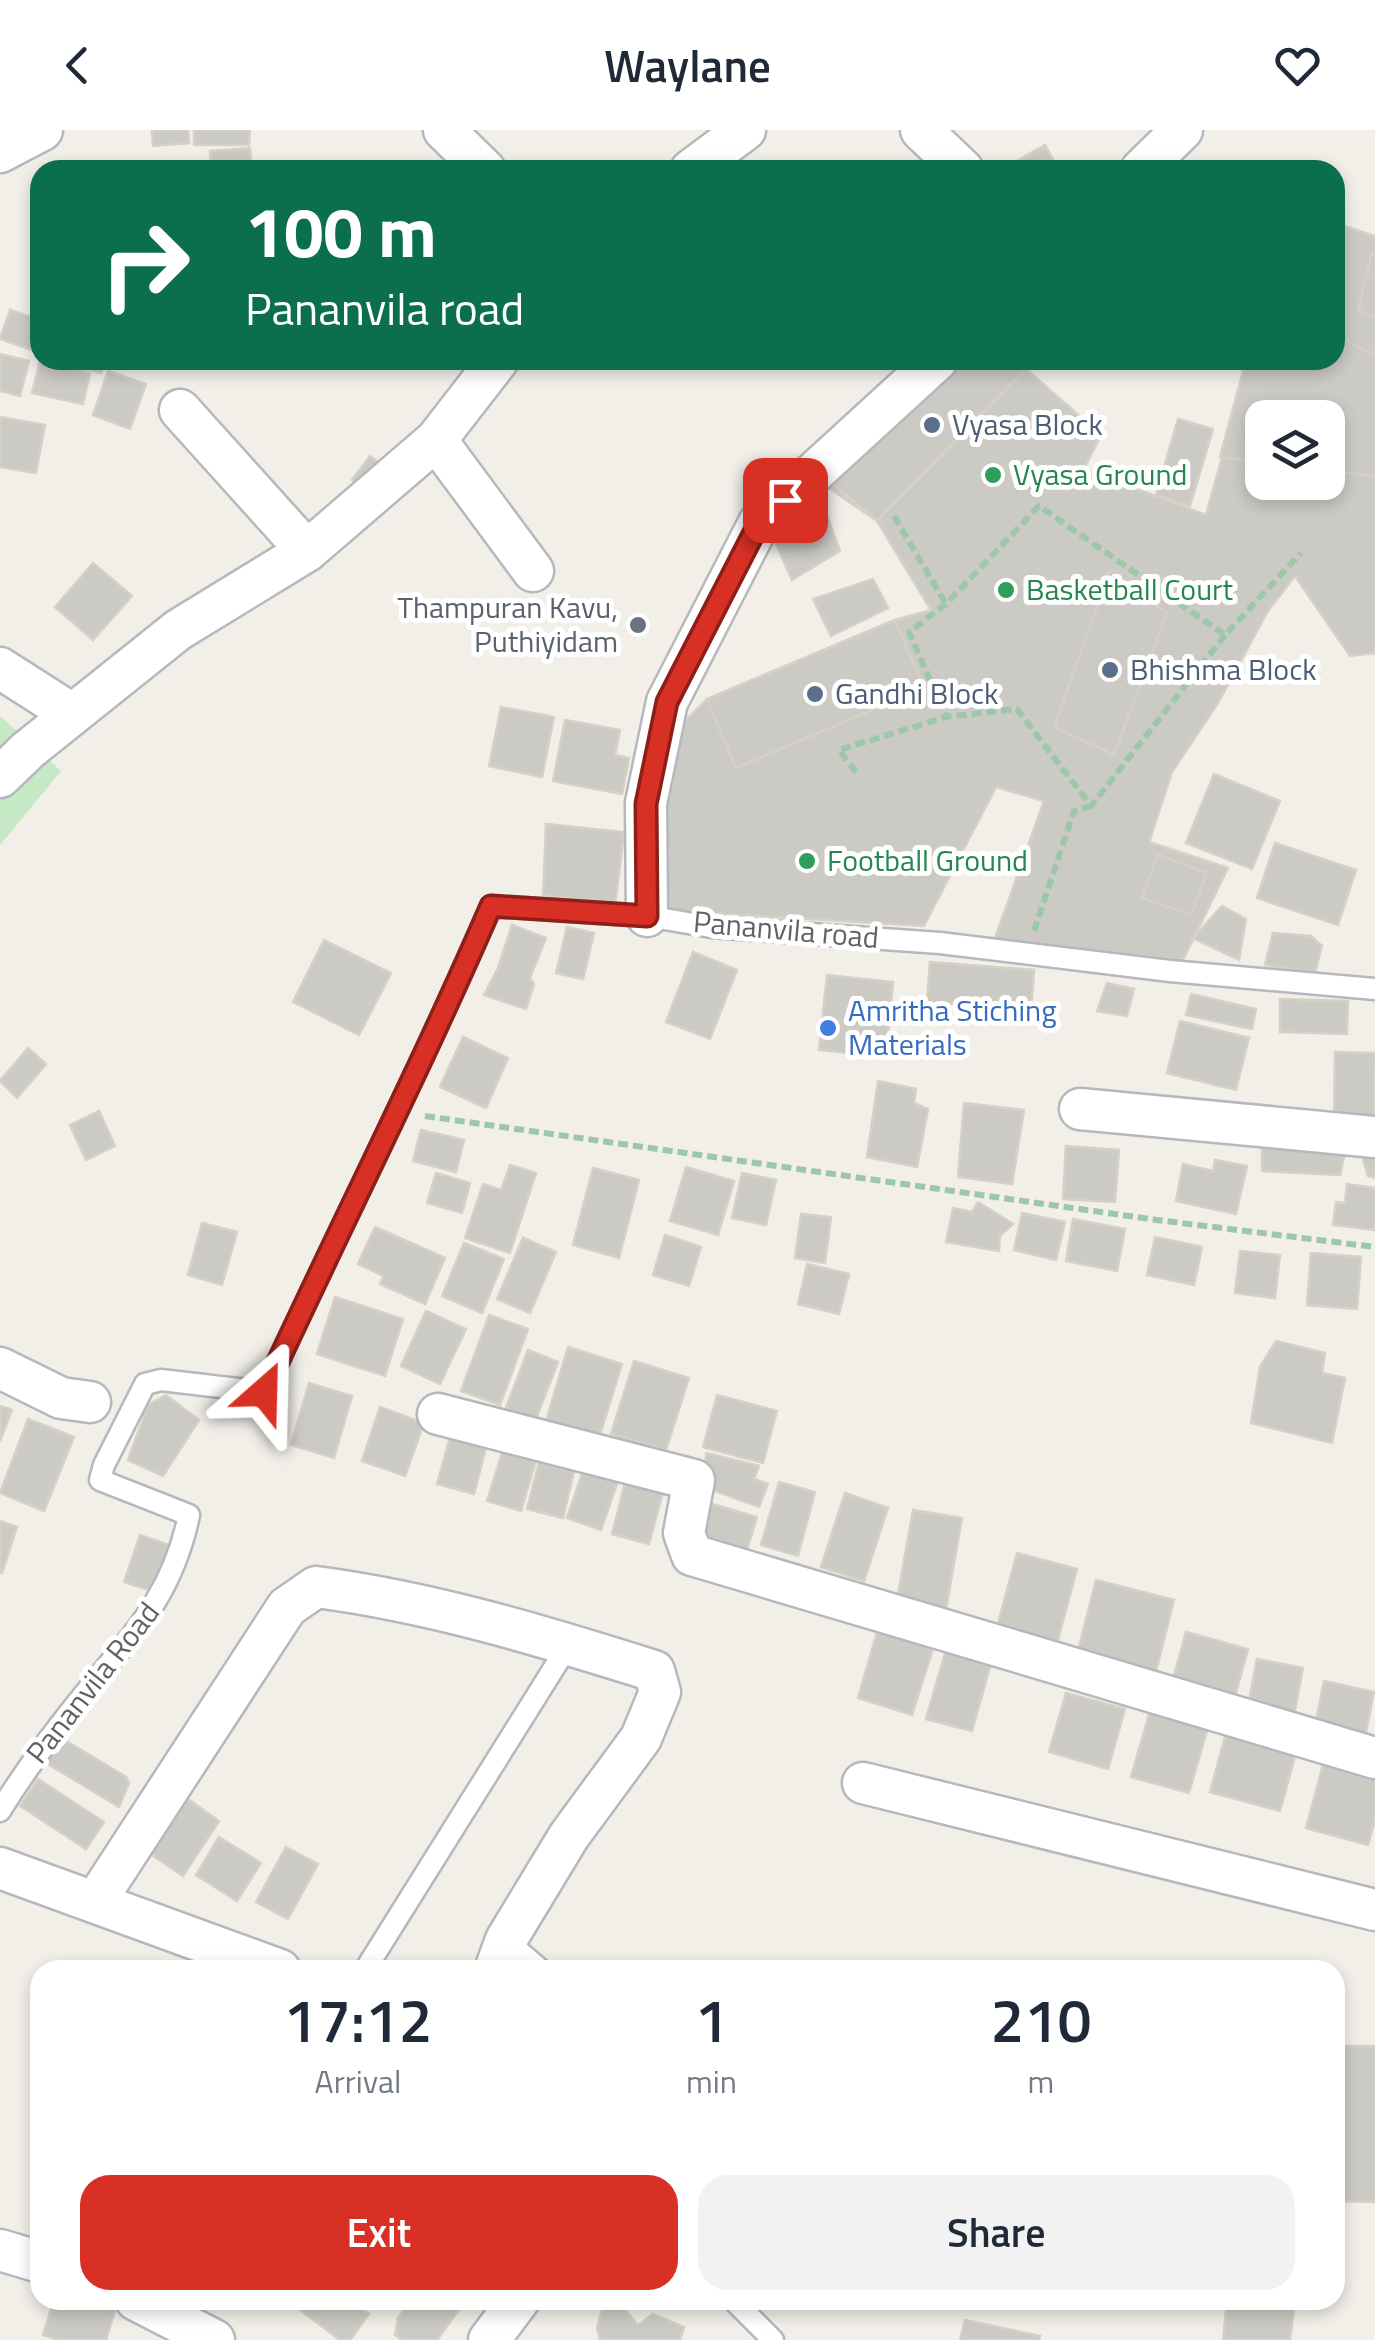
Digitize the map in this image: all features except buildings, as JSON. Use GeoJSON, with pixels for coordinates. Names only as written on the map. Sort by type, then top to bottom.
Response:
{"type":"FeatureCollection","features":[{"type":"Feature","properties":{"kind":"street"},"geometry":{"type":"LineString","coordinates":[[0,152],[42,130]]}},
{"type":"Feature","properties":{"kind":"street"},"geometry":{"type":"LineString","coordinates":[[444,130],[476,160]]}},
{"type":"Feature","properties":{"kind":"street"},"geometry":{"type":"LineString","coordinates":[[706,160],[746,130]]}},
{"type":"Feature","properties":{"kind":"street"},"geometry":{"type":"LineString","coordinates":[[922,130],[953,160]]}},
{"type":"Feature","properties":{"kind":"street"},"geometry":{"type":"LineString","coordinates":[[1151,160],[1182,130]]}},
{"type":"Feature","properties":{"kind":"street"},"geometry":{"type":"LineString","coordinates":[[0,777],[178,630],[307,551],[436,440],[490,370]]}},
{"type":"Feature","properties":{"kind":"street"},"geometry":{"type":"LineString","coordinates":[[647,916],[646,804],[667,702],[759,523],[926,370]]}},
{"type":"Feature","properties":{"kind":"street"},"geometry":{"type":"LineString","coordinates":[[180,410],[307,551]]}},
{"type":"Feature","properties":{"kind":"street"},"geometry":{"type":"LineString","coordinates":[[436,440],[533,570]]}},
{"type":"Feature","properties":{"kind":"street"},"geometry":{"type":"LineString","coordinates":[[0,668],[72,714]]}},
{"type":"Feature","properties":{"kind":"street"},"geometry":{"type":"LineString","coordinates":[[1080,1109],[1375,1137]]}},
{"type":"Feature","properties":{"kind":"street"},"geometry":{"type":"LineString","coordinates":[[0,1368],[61,1398],[90,1402]]}},
{"type":"Feature","properties":{"kind":"street"},"geometry":{"type":"LineString","coordinates":[[438,1414],[694,1480],[684,1534],[692,1554],[1375,1758]]}},
{"type":"Feature","properties":{"kind":"street"},"geometry":{"type":"LineString","coordinates":[[95,1902],[287,1606],[316,1588],[378,1597],[533,1632],[654,1670],[660,1692],[641,1738],[569,1836],[500,1955]]}},
{"type":"Feature","properties":{"kind":"street"},"geometry":{"type":"LineString","coordinates":[[864,1784],[1375,1910]]}},
{"type":"Feature","properties":{"kind":"street"},"geometry":{"type":"LineString","coordinates":[[0,1868],[253,1960]]}},
{"type":"Feature","properties":{"kind":"street"},"geometry":{"type":"LineString","coordinates":[[0,2250],[30,2259]]}},
{"type":"Feature","properties":{"kind":"street"},"geometry":{"type":"LineString","coordinates":[[156,2310],[214,2340]]}},
{"type":"Feature","properties":{"kind":"street"},"geometry":{"type":"LineString","coordinates":[[489,2340],[512,2310]]}},
{"type":"Feature","properties":{"kind":"lane","name":"Pananvila road"},"geometry":{"type":"LineString","coordinates":[[264,1392],[338,1230],[398,1113],[491,906],[840,934],[1170,971],[1375,989]]}},
{"type":"Feature","properties":{"kind":"lane","name":"Pananvila Road"},"geometry":{"type":"LineString","coordinates":[[0,1811],[30,1762],[152,1611],[182,1551],[189,1515],[100,1480],[145,1384],[161,1380],[264,1392]]}},
{"type":"Feature","properties":{"kind":"lane"},"geometry":{"type":"LineString","coordinates":[[370,1960],[569,1644]]}},
{"type":"Feature","properties":{"kind":"lane"},"geometry":{"type":"LineString","coordinates":[[742,2310],[773,2340]]}},
{"type":"Feature","properties":{"kind":"path"},"geometry":{"type":"LineString","coordinates":[[946,717],[909,632],[946,604],[1038,506],[1224,635]]}},
{"type":"Feature","properties":{"kind":"path"},"geometry":{"type":"LineString","coordinates":[[894,516],[946,604]]}},
{"type":"Feature","properties":{"kind":"path"},"geometry":{"type":"LineString","coordinates":[[1027,952],[1074,811],[1091,806],[1224,635],[1300,553]]}},
{"type":"Feature","properties":{"kind":"path"},"geometry":{"type":"LineString","coordinates":[[856,772],[838,750],[946,717],[1018,709],[1091,806]]}},
{"type":"Feature","properties":{"kind":"path"},"geometry":{"type":"LineString","coordinates":[[398,1113],[1156,1220],[1375,1247]]}},
{"type":"Feature","properties":{"kind":"green space"},"geometry":{"type":"Polygon","coordinates":[[[0,716],[61,771],[0,845],[0,716]]]}},
{"type":"Feature","properties":{"kind":"place","name":"Vyasa Block"},"geometry":{"type":"Point","coordinates":[932,425]}},
{"type":"Feature","properties":{"kind":"place","name":"Vyasa Ground"},"geometry":{"type":"Point","coordinates":[993,475]}},
{"type":"Feature","properties":{"kind":"place","name":"Basketball Court"},"geometry":{"type":"Point","coordinates":[1006,590]}},
{"type":"Feature","properties":{"kind":"place","name":"Thampuran Kavu, Puthiyidam"},"geometry":{"type":"Point","coordinates":[638,625]}},
{"type":"Feature","properties":{"kind":"place","name":"Bhishma Block"},"geometry":{"type":"Point","coordinates":[1110,670]}},
{"type":"Feature","properties":{"kind":"place","name":"Gandhi Block"},"geometry":{"type":"Point","coordinates":[815,694]}},
{"type":"Feature","properties":{"kind":"place","name":"Football Ground"},"geometry":{"type":"Point","coordinates":[807,861]}},
{"type":"Feature","properties":{"kind":"place","name":"Amritha Stiching Materials"},"geometry":{"type":"Point","coordinates":[828,1028]}},
{"type":"Feature","properties":{"kind":"route"},"geometry":{"type":"LineString","coordinates":[[264,1392],[365,1174],[430,1048],[491,906],[647,916],[646,804],[667,702],[759,523],[785,500]]}}]}
